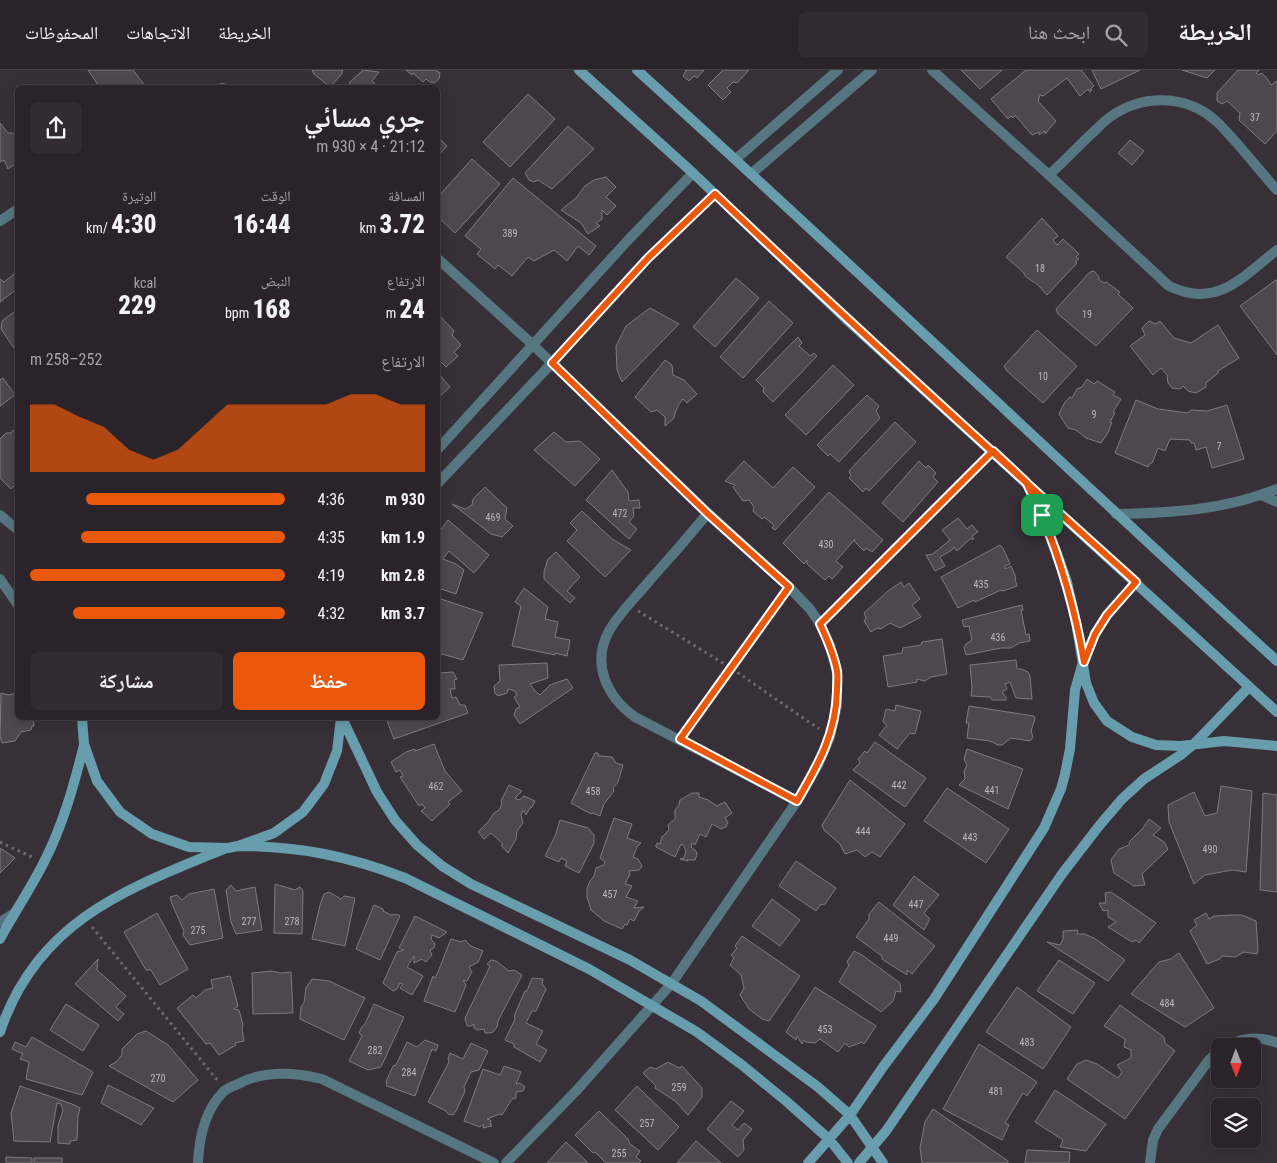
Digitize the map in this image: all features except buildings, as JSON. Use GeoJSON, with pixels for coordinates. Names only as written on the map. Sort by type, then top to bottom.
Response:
{"type":"FeatureCollection","features":[{"type":"Feature","properties":{"kind":"street"},"geometry":{"type":"LineString","coordinates":[[579,70],[693,173],[846,319],[993,451],[1277,712]]}},
{"type":"Feature","properties":{"kind":"street"},"geometry":{"type":"LineString","coordinates":[[637,70],[736,159],[1277,662]]}},
{"type":"Feature","properties":{"kind":"street"},"geometry":{"type":"LineString","coordinates":[[736,159],[838,70]]}},
{"type":"Feature","properties":{"kind":"street"},"geometry":{"type":"LineString","coordinates":[[751,174],[872,70]]}},
{"type":"Feature","properties":{"kind":"street"},"geometry":{"type":"LineString","coordinates":[[932,70],[1049,175],[1158,277],[1182,293],[1204,295],[1225,289],[1277,250]]}},
{"type":"Feature","properties":{"kind":"street"},"geometry":{"type":"LineString","coordinates":[[1049,175],[1109,118],[1123,109],[1138,102],[1171,100],[1187,104],[1202,111],[1216,121],[1277,190]]}},
{"type":"Feature","properties":{"kind":"street"},"geometry":{"type":"LineString","coordinates":[[440,447],[629,239],[693,173]]}},
{"type":"Feature","properties":{"kind":"street"},"geometry":{"type":"LineString","coordinates":[[440,482],[648,258],[715,194]]}},
{"type":"Feature","properties":{"kind":"street"},"geometry":{"type":"LineString","coordinates":[[0,221],[15,211]]}},
{"type":"Feature","properties":{"kind":"street"},"geometry":{"type":"LineString","coordinates":[[440,261],[532,344],[708,514],[789,587],[810,609],[820,624],[830,645],[837,673],[837,705],[830,736],[818,765],[797,801],[672,983],[577,1090],[506,1163]]}},
{"type":"Feature","properties":{"kind":"street"},"geometry":{"type":"LineString","coordinates":[[1026,482],[1042,515],[1067,582],[1084,662],[1086,683],[1094,704],[1107,721],[1121,731],[1144,742],[1168,746],[1224,742],[1277,746]]}},
{"type":"Feature","properties":{"kind":"street"},"geometry":{"type":"LineString","coordinates":[[1116,514],[1192,511],[1226,505],[1277,489]]}},
{"type":"Feature","properties":{"kind":"street"},"geometry":{"type":"LineString","coordinates":[[1261,495],[1277,502]]}},
{"type":"Feature","properties":{"kind":"street"},"geometry":{"type":"LineString","coordinates":[[708,514],[629,605],[609,631],[603,647],[604,679],[611,694],[622,707],[635,717],[797,801]]}},
{"type":"Feature","properties":{"kind":"street"},"geometry":{"type":"LineString","coordinates":[[0,515],[15,528]]}},
{"type":"Feature","properties":{"kind":"street"},"geometry":{"type":"LineString","coordinates":[[0,579],[15,602]]}},
{"type":"Feature","properties":{"kind":"street"},"geometry":{"type":"LineString","coordinates":[[808,1163],[850,1115],[934,999],[1044,828],[1061,789],[1065,774],[1070,749],[1075,690],[1084,662],[1095,634],[1107,615],[1136,582]]}},
{"type":"Feature","properties":{"kind":"street"},"geometry":{"type":"LineString","coordinates":[[859,1163],[873,1147],[1084,844],[1122,799],[1144,779],[1194,744],[1249,686]]}},
{"type":"Feature","properties":{"kind":"street"},"geometry":{"type":"LineString","coordinates":[[82,720],[84,744],[97,781],[120,812],[152,834],[189,847],[279,847],[311,851],[359,861],[405,878],[589,969],[697,1032],[742,1065],[829,1139],[848,1163]]}},
{"type":"Feature","properties":{"kind":"street"},"geometry":{"type":"LineString","coordinates":[[0,1032],[12,1001],[42,956],[61,936],[84,917],[103,904],[146,881],[274,833],[303,812],[324,784],[337,751],[342,720]]}},
{"type":"Feature","properties":{"kind":"street"},"geometry":{"type":"LineString","coordinates":[[343,720],[377,792],[395,820],[417,845],[442,866],[471,884],[630,960],[701,1001],[818,1087],[850,1115],[883,1163]]}},
{"type":"Feature","properties":{"kind":"street"},"geometry":{"type":"LineString","coordinates":[[0,939],[44,862],[68,805],[84,744]]}},
{"type":"Feature","properties":{"kind":"street"},"geometry":{"type":"LineString","coordinates":[[0,922],[13,914]]}},
{"type":"Feature","properties":{"kind":"street"},"geometry":{"type":"LineString","coordinates":[[1261,1039],[1277,1043]]}},
{"type":"Feature","properties":{"kind":"street"},"geometry":{"type":"LineString","coordinates":[[1150,1163],[1153,1140],[1158,1129],[1211,1058]]}},
{"type":"Feature","properties":{"kind":"street"},"geometry":{"type":"LineString","coordinates":[[198,1163],[203,1127],[216,1101],[225,1090],[243,1081],[282,1073],[302,1074],[322,1079],[494,1163]]}},
{"type":"Feature","properties":{"kind":"path"},"geometry":{"type":"LineString","coordinates":[[820,624],[993,451]]}},
{"type":"Feature","properties":{"kind":"path"},"geometry":{"type":"LineString","coordinates":[[680,739],[789,587]]}},
{"type":"Feature","properties":{"kind":"path"},"geometry":{"type":"LineString","coordinates":[[629,605],[731,668],[830,736]]}},
{"type":"Feature","properties":{"kind":"path"},"geometry":{"type":"LineString","coordinates":[[0,842],[44,862]]}},
{"type":"Feature","properties":{"kind":"path"},"geometry":{"type":"LineString","coordinates":[[84,917],[225,1090]]}},
{"type":"Feature","properties":{"kind":"route"},"geometry":{"type":"LineString","coordinates":[[1042,515],[1026,482],[993,451],[820,624],[830,645],[837,673],[837,705],[830,736],[818,765],[797,801],[680,739],[789,587],[708,514],[552,363],[648,258],[715,194],[846,319],[993,451],[1136,582],[1107,615],[1095,634],[1084,662],[1067,582],[1042,515]]}}]}
